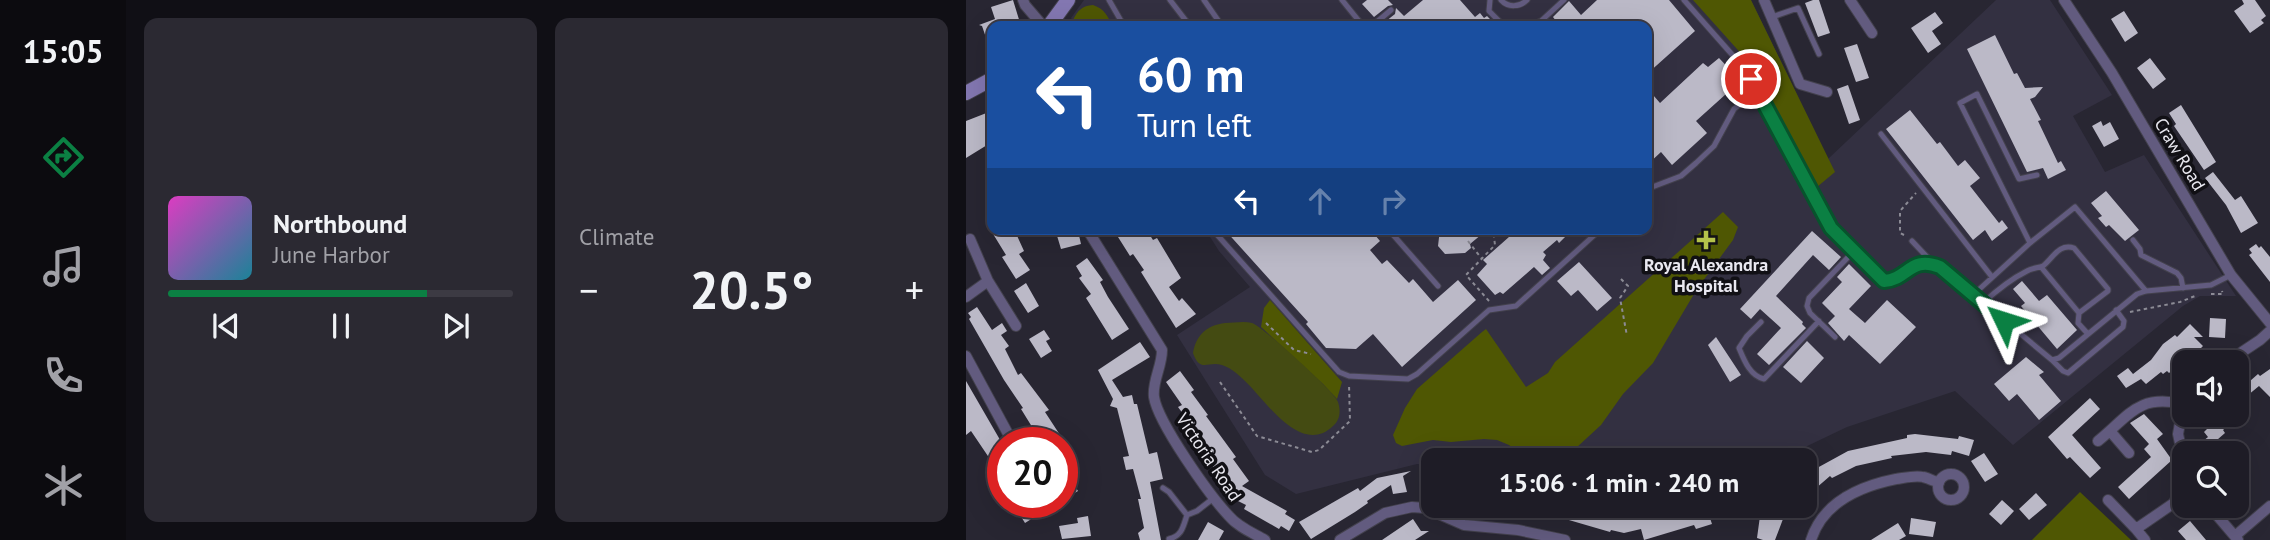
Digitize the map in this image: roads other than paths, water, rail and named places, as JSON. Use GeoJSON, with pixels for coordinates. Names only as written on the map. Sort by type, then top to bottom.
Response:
{"type":"FeatureCollection","features":[{"type":"Feature","properties":{"kind":"main road"},"geometry":{"type":"LineString","coordinates":[[1053,21],[1068,0]]}},
{"type":"Feature","properties":{"kind":"main road"},"geometry":{"type":"LineString","coordinates":[[966,93],[987,82]]}},
{"type":"Feature","properties":{"kind":"street"},"geometry":{"type":"LineString","coordinates":[[1023,0],[1038,21]]}},
{"type":"Feature","properties":{"kind":"street"},"geometry":{"type":"LineString","coordinates":[[1764,0],[1800,84],[1827,92]]}},
{"type":"Feature","properties":{"kind":"street"},"geometry":{"type":"LineString","coordinates":[[1850,0],[1872,33]]}},
{"type":"Feature","properties":{"kind":"street","name":"Craw Road"},"geometry":{"type":"LineString","coordinates":[[2064,0],[2112,73],[2231,275],[2270,323]]}},
{"type":"Feature","properties":{"kind":"street","name":"Victoria Road"},"geometry":{"type":"LineString","coordinates":[[1091,235],[1162,350],[1162,361],[1153,390],[1154,402],[1172,438],[1237,524],[1265,540]]}},
{"type":"Feature","properties":{"kind":"street"},"geometry":{"type":"LineString","coordinates":[[970,239],[988,281],[1016,326]]}},
{"type":"Feature","properties":{"kind":"street"},"geometry":{"type":"LineString","coordinates":[[966,297],[988,281]]}},
{"type":"Feature","properties":{"kind":"street"},"geometry":{"type":"LineString","coordinates":[[2245,350],[2270,331]]}},
{"type":"Feature","properties":{"kind":"street"},"geometry":{"type":"LineString","coordinates":[[966,356],[1004,427]]}},
{"type":"Feature","properties":{"kind":"street"},"geometry":{"type":"LineString","coordinates":[[2098,441],[2145,402],[2172,401]]}},
{"type":"Feature","properties":{"kind":"street"},"geometry":{"type":"LineString","coordinates":[[2110,431],[2129,453]]}},
{"type":"Feature","properties":{"kind":"street"},"geometry":{"type":"LineString","coordinates":[[1811,540],[1829,510],[1857,490],[1905,477],[1923,477],[1939,483]]}},
{"type":"Feature","properties":{"kind":"street"},"geometry":{"type":"LineString","coordinates":[[2108,499],[2145,540]]}},
{"type":"Feature","properties":{"kind":"street"},"geometry":{"type":"LineString","coordinates":[[2136,529],[2172,506]]}},
{"type":"Feature","properties":{"kind":"street"},"geometry":{"type":"LineString","coordinates":[[2219,518],[2236,538],[2270,506]]}},
{"type":"Feature","properties":{"kind":"street"},"geometry":{"type":"LineString","coordinates":[[1340,540],[1385,513],[1412,507],[1425,508],[1464,525],[1518,530],[1565,540]]}},
{"type":"Feature","properties":{"kind":"lane"},"geometry":{"type":"LineString","coordinates":[[1109,0],[1121,21]]}},
{"type":"Feature","properties":{"kind":"lane"},"geometry":{"type":"LineString","coordinates":[[1170,0],[1186,21]]}},
{"type":"Feature","properties":{"kind":"lane"},"geometry":{"type":"LineString","coordinates":[[1204,0],[1219,21]]}},
{"type":"Feature","properties":{"kind":"lane"},"geometry":{"type":"LineString","coordinates":[[1342,0],[1359,21]]}},
{"type":"Feature","properties":{"kind":"lane"},"geometry":{"type":"LineString","coordinates":[[1490,0],[1489,11],[1499,21]]}},
{"type":"Feature","properties":{"kind":"lane"},"geometry":{"type":"LineString","coordinates":[[1501,0],[1512,6],[1523,4],[1527,0]]}},
{"type":"Feature","properties":{"kind":"lane"},"geometry":{"type":"LineString","coordinates":[[1541,21],[1564,0]]}},
{"type":"Feature","properties":{"kind":"lane"},"geometry":{"type":"LineString","coordinates":[[1684,0],[1743,66],[1831,228],[1884,281],[1893,280],[1913,265],[1928,262],[1940,267],[2068,373],[2123,327],[2124,321],[2116,310]]}},
{"type":"Feature","properties":{"kind":"lane"},"geometry":{"type":"LineString","coordinates":[[1772,18],[1798,8],[1819,54]]}},
{"type":"Feature","properties":{"kind":"lane"},"geometry":{"type":"LineString","coordinates":[[1378,21],[1391,10]]}},
{"type":"Feature","properties":{"kind":"lane"},"geometry":{"type":"LineString","coordinates":[[1652,187],[1681,176],[1696,163],[1714,146],[1734,109],[1758,91]]}},
{"type":"Feature","properties":{"kind":"lane"},"geometry":{"type":"LineString","coordinates":[[2030,243],[1960,103],[1977,94],[2019,179],[2037,175]]}},
{"type":"Feature","properties":{"kind":"lane"},"geometry":{"type":"LineString","coordinates":[[1881,134],[1992,277]]}},
{"type":"Feature","properties":{"kind":"lane"},"geometry":{"type":"LineString","coordinates":[[1973,295],[2030,243],[2075,207],[2146,291]]}},
{"type":"Feature","properties":{"kind":"lane"},"geometry":{"type":"LineString","coordinates":[[1217,235],[1339,372],[1349,376],[1408,379],[1438,358],[1489,310],[1516,306],[1594,235]]}},
{"type":"Feature","properties":{"kind":"lane"},"geometry":{"type":"LineString","coordinates":[[1393,235],[1438,286]]}},
{"type":"Feature","properties":{"kind":"lane"},"geometry":{"type":"LineString","coordinates":[[2133,240],[2141,255],[2177,273],[2182,278],[2183,288]]}},
{"type":"Feature","properties":{"kind":"lane"},"geometry":{"type":"LineString","coordinates":[[1912,241],[1928,258],[1928,262]]}},
{"type":"Feature","properties":{"kind":"lane"},"geometry":{"type":"LineString","coordinates":[[1983,303],[2023,273],[2041,267],[2061,248],[2069,246],[2108,289],[2108,292],[2079,313]]}},
{"type":"Feature","properties":{"kind":"lane"},"geometry":{"type":"LineString","coordinates":[[1835,337],[1807,306],[1809,298],[1854,251]]}},
{"type":"Feature","properties":{"kind":"lane"},"geometry":{"type":"LineString","coordinates":[[2041,267],[2079,313],[2078,323],[2088,334]]}},
{"type":"Feature","properties":{"kind":"lane"},"geometry":{"type":"LineString","coordinates":[[2052,360],[2059,358],[2116,310],[2146,291],[2218,284],[2231,275]]}},
{"type":"Feature","properties":{"kind":"lane"},"geometry":{"type":"LineString","coordinates":[[1761,322],[1747,335],[1739,348],[1757,378],[1765,380],[1819,321]]}},
{"type":"Feature","properties":{"kind":"lane"},"geometry":{"type":"LineString","coordinates":[[1163,488],[1187,515]]}},
{"type":"Feature","properties":{"kind":"lane"},"geometry":{"type":"LineString","coordinates":[[1169,539],[1177,537],[1181,532],[1187,515],[1215,498]]}},
{"type":"Feature","properties":{"kind":"place","name":"Royal Alexandra Hospital"},"geometry":{"type":"Point","coordinates":[1706,240]}}]}
